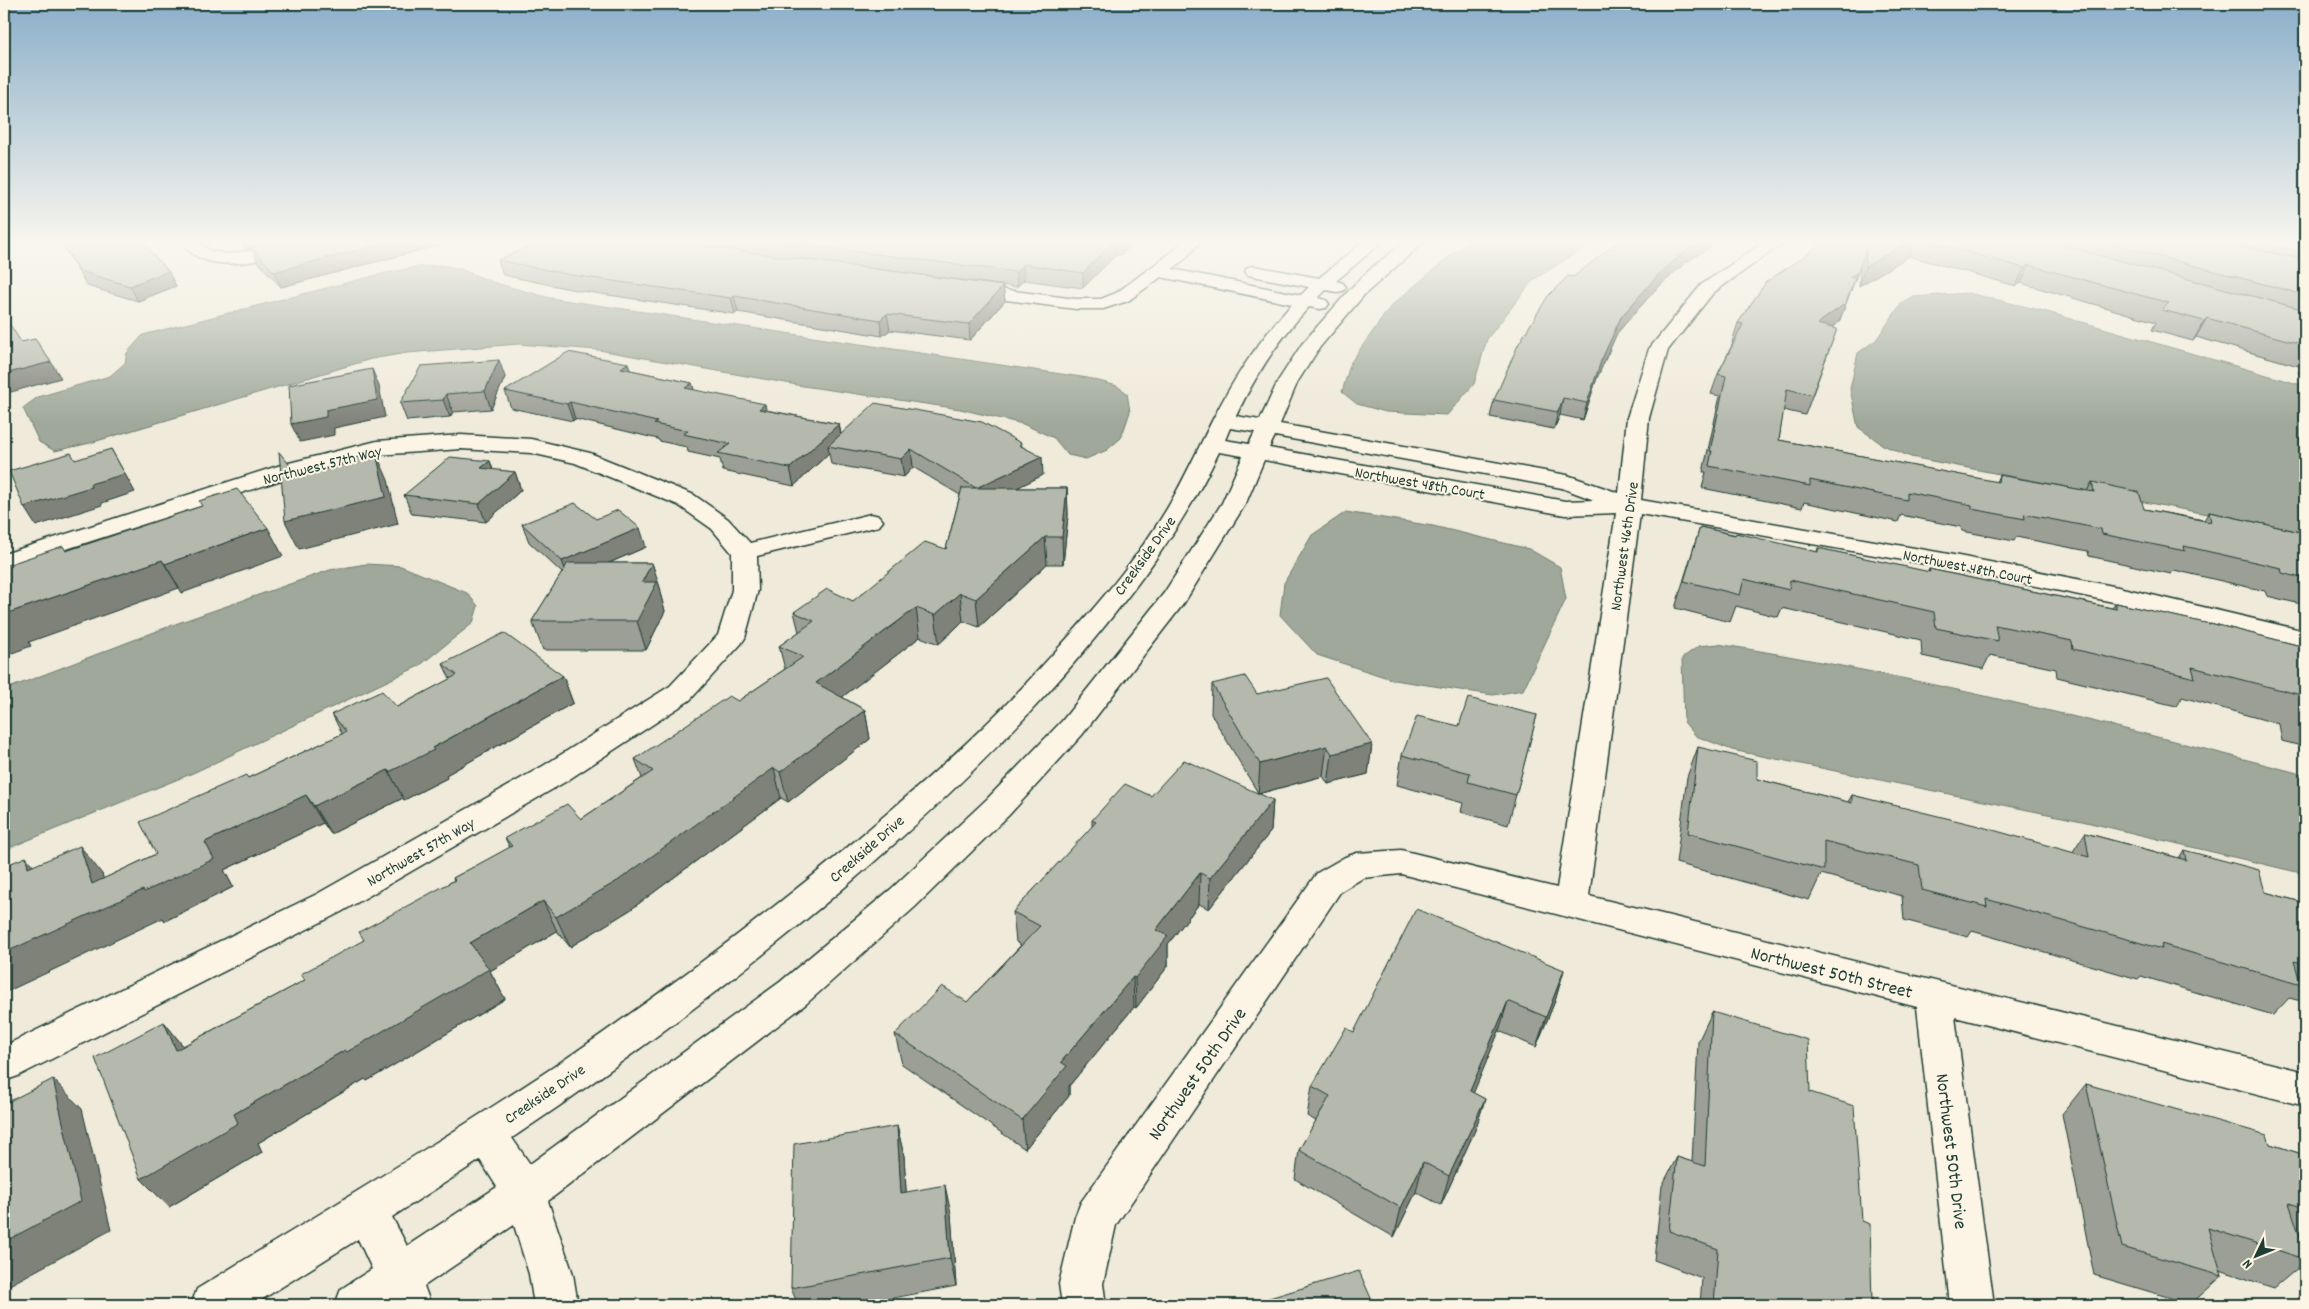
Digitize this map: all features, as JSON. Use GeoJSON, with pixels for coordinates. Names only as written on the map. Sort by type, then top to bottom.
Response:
{"type":"FeatureCollection","features":[{"type":"Feature","properties":{"kind":"street"},"geometry":{"type":"LineString","coordinates":[[1069,303],[1105,303]]}},
{"type":"Feature","properties":{"kind":"street","name":"Creekside Drive"},"geometry":{"type":"LineString","coordinates":[[213,1305],[366,1210],[629,1036],[854,862],[948,777],[1041,685],[1138,569],[1191,486],[1217,432],[1264,348],[1304,303]]}},
{"type":"Feature","properties":{"kind":"street"},"geometry":{"type":"LineString","coordinates":[[356,1305],[404,1291],[525,1193],[792,992],[903,898],[998,807],[1072,728],[1175,597],[1234,503],[1288,381],[1312,344],[1347,303]]}},
{"type":"Feature","properties":{"kind":"street","name":"Northwest 46th Drive"},"geometry":{"type":"LineString","coordinates":[[1571,904],[1629,505],[1638,418],[1658,349],[1696,303]]}},
{"type":"Feature","properties":{"kind":"street","name":"Northwest 48th Court"},"geometry":{"type":"LineString","coordinates":[[1217,432],[1565,508],[1629,505],[1953,562],[2118,595],[2305,639]]}},
{"type":"Feature","properties":{"kind":"street","name":"Northwest 57th Way"},"geometry":{"type":"LineString","coordinates":[[4,562],[289,470],[377,448],[461,442],[531,446],[582,458],[686,500],[720,524],[744,552],[745,590],[731,638],[680,693],[554,774],[329,903],[4,1064]]}},
{"type":"Feature","properties":{"kind":"street"},"geometry":{"type":"LineString","coordinates":[[744,552],[871,521]]}},
{"type":"Feature","properties":{"kind":"street","name":"Northwest 50th Street"},"geometry":{"type":"LineString","coordinates":[[1357,866],[1401,862],[2305,1089]]}},
{"type":"Feature","properties":{"kind":"street","name":"Northwest 50th Drive"},"geometry":{"type":"LineString","coordinates":[[1084,1305],[1081,1284],[1096,1217],[1329,882],[1357,866]]}},
{"type":"Feature","properties":{"kind":"street","name":"Northwest 50th Drive"},"geometry":{"type":"LineString","coordinates":[[1934,997],[1972,1305]]}},
{"type":"Feature","properties":{"kind":"street"},"geometry":{"type":"LineString","coordinates":[[485,1133],[525,1193],[551,1274],[556,1305]]}},
{"type":"Feature","properties":{"kind":"street"},"geometry":{"type":"LineString","coordinates":[[366,1210],[404,1291]]}},
{"type":"Feature","properties":{"kind":"shaded area"},"geometry":{"type":"Polygon","coordinates":[[[268,303],[584,303],[1088,378],[1117,386],[1127,393],[1130,412],[1121,438],[1107,450],[1086,459],[1068,455],[1054,438],[1023,424],[960,409],[803,386],[599,350],[518,344],[407,353],[371,359],[90,443],[55,451],[39,442],[23,408],[38,397],[110,376],[125,363],[127,353],[143,335],[268,303]]]}},
{"type":"Feature","properties":{"kind":"shaded area"},"geometry":{"type":"Polygon","coordinates":[[[1394,303],[1515,303],[1487,339],[1474,384],[1447,415],[1386,412],[1357,404],[1342,392],[1351,362],[1394,303]]]}},
{"type":"Feature","properties":{"kind":"shaded area"},"geometry":{"type":"Polygon","coordinates":[[[2011,303],[2305,386],[2305,533],[1911,457],[1883,445],[1858,427],[1850,389],[1858,353],[1876,340],[1901,304],[2011,303]]]}},
{"type":"Feature","properties":{"kind":"shaded area"},"geometry":{"type":"Polygon","coordinates":[[[1346,512],[1433,526],[1529,549],[1560,567],[1566,599],[1523,690],[1493,695],[1394,680],[1317,655],[1280,615],[1284,583],[1312,535],[1346,512]]]}},
{"type":"Feature","properties":{"kind":"shaded area"},"geometry":{"type":"Polygon","coordinates":[[[366,564],[401,566],[467,593],[478,606],[473,623],[419,666],[193,773],[4,850],[4,690],[178,623],[330,570],[366,564]]]}},
{"type":"Feature","properties":{"kind":"shaded area"},"geometry":{"type":"Polygon","coordinates":[[[1718,644],[1866,671],[2013,702],[2305,775],[2305,874],[2082,821],[1732,750],[1696,736],[1684,722],[1682,658],[1699,646],[1718,644]]]}},
{"type":"Feature","properties":{"kind":"building"},"geometry":{"type":"Polygon","coordinates":[[[777,303],[988,303],[969,324],[887,314],[880,320],[777,303]]]}},
{"type":"Feature","properties":{"kind":"building"},"geometry":{"type":"Polygon","coordinates":[[[1544,303],[1633,303],[1621,317],[1601,361],[1587,403],[1563,398],[1558,412],[1494,400],[1518,345],[1544,303]]]}},
{"type":"Feature","properties":{"kind":"building"},"geometry":{"type":"Polygon","coordinates":[[[1752,303],[1846,303],[1817,324],[1837,329],[1812,395],[1787,389],[1779,440],[1998,482],[1999,475],[2094,492],[2092,482],[2139,492],[2144,509],[2211,522],[2209,512],[2305,533],[2305,579],[2282,573],[2281,568],[2184,546],[2185,551],[2102,534],[2101,529],[2024,514],[2025,519],[1972,509],[1972,505],[1907,492],[1907,500],[1810,480],[1810,486],[1709,466],[1712,451],[1710,451],[1726,376],[1718,374],[1743,324],[1738,323],[1752,303]]]}},
{"type":"Feature","properties":{"kind":"building"},"geometry":{"type":"Polygon","coordinates":[[[2169,303],[2279,303],[2305,310],[2305,345],[2207,318],[2204,321],[2162,310],[2169,303]]]}},
{"type":"Feature","properties":{"kind":"building"},"geometry":{"type":"Polygon","coordinates":[[[4,315],[21,342],[35,339],[51,362],[4,374],[4,315]]]}},
{"type":"Feature","properties":{"kind":"building"},"geometry":{"type":"Polygon","coordinates":[[[568,352],[628,363],[621,368],[692,383],[685,388],[765,404],[759,409],[839,424],[790,468],[718,453],[730,444],[683,434],[688,431],[654,424],[657,422],[570,402],[567,404],[505,391],[568,352]]]}},
{"type":"Feature","properties":{"kind":"building"},"geometry":{"type":"Polygon","coordinates":[[[499,360],[485,391],[446,394],[443,400],[400,403],[421,366],[499,360]]]}},
{"type":"Feature","properties":{"kind":"building"},"geometry":{"type":"Polygon","coordinates":[[[372,369],[377,400],[326,410],[326,417],[291,424],[289,385],[372,369]]]}},
{"type":"Feature","properties":{"kind":"building"},"geometry":{"type":"Polygon","coordinates":[[[875,403],[982,422],[1021,443],[1019,445],[1042,457],[976,488],[911,449],[901,459],[828,446],[875,403]]]}},
{"type":"Feature","properties":{"kind":"building"},"geometry":{"type":"Polygon","coordinates":[[[111,449],[125,474],[90,484],[91,487],[24,507],[9,471],[71,453],[75,460],[111,449]]]}},
{"type":"Feature","properties":{"kind":"building"},"geometry":{"type":"Polygon","coordinates":[[[279,452],[299,476],[342,465],[342,461],[376,453],[386,497],[285,521],[279,452]]]}},
{"type":"Feature","properties":{"kind":"building"},"geometry":{"type":"Polygon","coordinates":[[[450,457],[490,461],[481,468],[515,472],[479,504],[404,495],[450,457]]]}},
{"type":"Feature","properties":{"kind":"building"},"geometry":{"type":"Polygon","coordinates":[[[962,488],[1067,488],[1062,537],[1045,537],[976,599],[960,593],[935,615],[916,608],[816,683],[865,710],[780,772],[774,768],[619,880],[556,917],[543,901],[470,943],[489,969],[347,1052],[345,1050],[234,1114],[238,1123],[141,1179],[95,1058],[164,1022],[176,1050],[305,980],[301,974],[364,940],[359,932],[455,880],[453,878],[512,846],[505,838],[567,804],[581,819],[653,771],[635,759],[729,696],[738,701],[803,657],[779,646],[814,621],[794,612],[827,589],[853,601],[925,542],[946,549],[962,488]]]}},
{"type":"Feature","properties":{"kind":"building"},"geometry":{"type":"Polygon","coordinates":[[[237,489],[268,528],[165,564],[162,560],[8,613],[10,617],[4,619],[4,566],[63,546],[66,551],[202,506],[199,501],[237,489]]]}},
{"type":"Feature","properties":{"kind":"building"},"geometry":{"type":"Polygon","coordinates":[[[575,503],[596,519],[618,510],[640,528],[562,561],[522,524],[575,503]]]}},
{"type":"Feature","properties":{"kind":"building"},"geometry":{"type":"Polygon","coordinates":[[[1700,527],[1735,535],[1736,533],[1818,552],[1818,548],[1930,572],[1929,569],[2116,609],[2116,603],[2210,623],[2305,647],[2305,713],[2301,695],[2192,667],[2195,678],[2073,649],[2072,641],[1995,625],[1998,641],[1936,628],[1934,612],[1790,580],[1789,590],[1744,579],[1740,595],[1684,581],[1700,527]]]}},
{"type":"Feature","properties":{"kind":"building"},"geometry":{"type":"Polygon","coordinates":[[[568,563],[652,563],[642,582],[657,582],[637,621],[532,621],[568,563]]]}},
{"type":"Feature","properties":{"kind":"building"},"geometry":{"type":"Polygon","coordinates":[[[504,633],[563,676],[432,748],[434,750],[389,772],[388,770],[314,806],[306,795],[205,842],[214,859],[144,892],[143,890],[4,953],[4,866],[26,857],[28,868],[80,846],[92,884],[156,854],[140,822],[246,775],[248,778],[346,732],[332,714],[382,691],[397,707],[457,675],[443,664],[504,633]]]}},
{"type":"Feature","properties":{"kind":"building"},"geometry":{"type":"Polygon","coordinates":[[[1245,676],[1257,694],[1326,678],[1372,744],[1332,754],[1327,746],[1260,764],[1212,684],[1245,676]]]}},
{"type":"Feature","properties":{"kind":"building"},"geometry":{"type":"Polygon","coordinates":[[[1468,698],[1537,715],[1516,795],[1468,782],[1470,773],[1402,755],[1417,716],[1459,726],[1468,698]]]}},
{"type":"Feature","properties":{"kind":"building"},"geometry":{"type":"Polygon","coordinates":[[[1698,747],[1757,761],[1757,779],[1852,803],[1852,795],[1975,825],[2089,857],[2085,833],[2186,860],[2184,850],[2259,870],[2265,892],[2305,903],[2305,964],[2294,961],[2301,985],[2161,944],[2162,949],[1986,899],[1987,907],[1922,890],[1919,865],[1824,841],[1824,870],[1688,833],[1698,747]]]}},
{"type":"Feature","properties":{"kind":"building"},"geometry":{"type":"Polygon","coordinates":[[[1184,760],[1273,800],[1210,878],[1200,873],[1156,930],[1168,936],[1135,978],[1133,977],[1061,1062],[1067,1066],[1022,1120],[895,1034],[942,986],[967,1002],[1040,926],[1013,912],[1096,822],[1092,820],[1125,784],[1151,796],[1184,760]]]}},
{"type":"Feature","properties":{"kind":"building"},"geometry":{"type":"Polygon","coordinates":[[[1416,909],[1564,970],[1546,1017],[1508,1001],[1470,1091],[1485,1099],[1449,1176],[1423,1162],[1401,1208],[1299,1150],[1330,1096],[1312,1086],[1346,1028],[1354,1032],[1416,909]]]}},
{"type":"Feature","properties":{"kind":"building"},"geometry":{"type":"Polygon","coordinates":[[[1712,1012],[1808,1040],[1810,1092],[1854,1106],[1862,1221],[1870,1224],[1872,1305],[1714,1305],[1718,1249],[1669,1231],[1677,1157],[1705,1166],[1712,1012]]]}},
{"type":"Feature","properties":{"kind":"building"},"geometry":{"type":"Polygon","coordinates":[[[53,1079],[81,1201],[4,1242],[4,1104],[53,1079]]]}},
{"type":"Feature","properties":{"kind":"building"},"geometry":{"type":"Polygon","coordinates":[[[2086,1084],[2267,1135],[2270,1144],[2305,1155],[2305,1208],[2289,1203],[2305,1252],[2305,1259],[2208,1228],[2222,1276],[2122,1247],[2086,1084]]]}},
{"type":"Feature","properties":{"kind":"building"},"geometry":{"type":"Polygon","coordinates":[[[897,1126],[901,1193],[945,1185],[950,1258],[791,1288],[794,1144],[897,1126]]]}},
{"type":"Feature","properties":{"kind":"building"},"geometry":{"type":"Polygon","coordinates":[[[1359,1271],[1374,1305],[1246,1305],[1359,1271]]]}}]}
